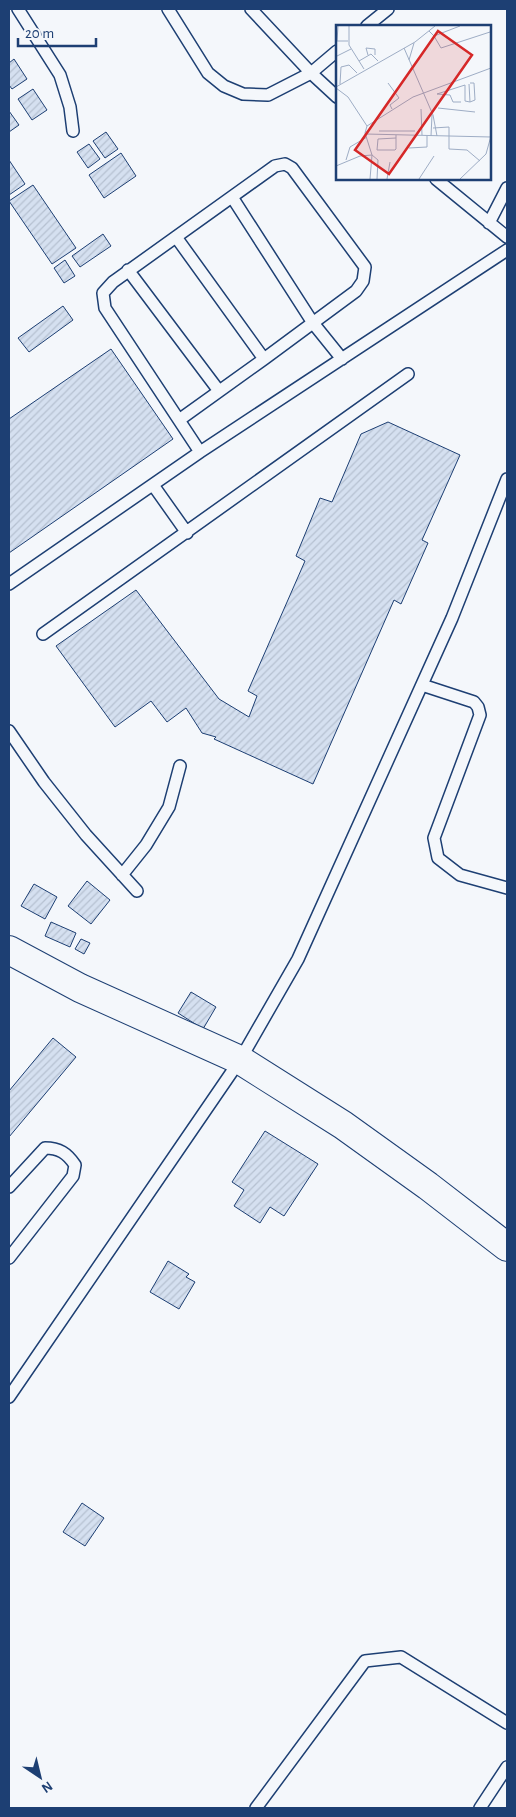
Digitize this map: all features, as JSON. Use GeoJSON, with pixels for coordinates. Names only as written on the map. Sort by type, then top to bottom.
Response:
{"type":"FeatureCollection","features":[{"type":"Feature","properties":{"kind":"street"},"geometry":{"type":"LineString","coordinates":[[9,930],[80,988]]}},
{"type":"Feature","properties":{"kind":"street"},"geometry":{"type":"LineString","coordinates":[[9,950],[80,988],[240,1060],[342,1125],[428,1186],[507,1247]]}},
{"type":"Feature","properties":{"kind":"lane"},"geometry":{"type":"LineString","coordinates":[[18,9],[60,75],[70,108],[74,131]]}},
{"type":"Feature","properties":{"kind":"lane"},"geometry":{"type":"LineString","coordinates":[[168,9],[208,73],[224,86],[243,94],[268,95],[311,73],[336,52]]}},
{"type":"Feature","properties":{"kind":"lane"},"geometry":{"type":"LineString","coordinates":[[251,9],[311,73],[336,96]]}},
{"type":"Feature","properties":{"kind":"lane"},"geometry":{"type":"LineString","coordinates":[[368,25],[388,9]]}},
{"type":"Feature","properties":{"kind":"lane"},"geometry":{"type":"LineString","coordinates":[[179,420],[356,291],[363,281],[365,267],[292,168],[285,164],[275,166],[232,196],[128,270],[103,293],[105,308],[200,452]]}},
{"type":"Feature","properties":{"kind":"lane"},"geometry":{"type":"LineString","coordinates":[[437,180],[507,237]]}},
{"type":"Feature","properties":{"kind":"lane"},"geometry":{"type":"LineString","coordinates":[[489,223],[507,188]]}},
{"type":"Feature","properties":{"kind":"lane"},"geometry":{"type":"LineString","coordinates":[[232,196],[313,323],[342,359]]}},
{"type":"Feature","properties":{"kind":"lane"},"geometry":{"type":"LineString","coordinates":[[176,237],[264,359]]}},
{"type":"Feature","properties":{"kind":"lane"},"geometry":{"type":"LineString","coordinates":[[9,584],[200,452],[507,250]]}},
{"type":"Feature","properties":{"kind":"lane"},"geometry":{"type":"LineString","coordinates":[[128,270],[219,391]]}},
{"type":"Feature","properties":{"kind":"lane"},"geometry":{"type":"LineString","coordinates":[[43,634],[408,374]]}},
{"type":"Feature","properties":{"kind":"lane"},"geometry":{"type":"LineString","coordinates":[[9,1397],[240,1060],[298,959],[452,618],[507,479]]}},
{"type":"Feature","properties":{"kind":"lane"},"geometry":{"type":"LineString","coordinates":[[153,485],[187,533]]}},
{"type":"Feature","properties":{"kind":"lane"},"geometry":{"type":"LineString","coordinates":[[422,685],[474,702],[480,714],[434,838],[438,858],[460,875],[507,888]]}},
{"type":"Feature","properties":{"kind":"lane"},"geometry":{"type":"LineString","coordinates":[[9,731],[44,782],[86,835],[137,891]]}},
{"type":"Feature","properties":{"kind":"lane"},"geometry":{"type":"LineString","coordinates":[[122,875],[146,844],[169,807],[180,766]]}},
{"type":"Feature","properties":{"kind":"lane"},"geometry":{"type":"LineString","coordinates":[[9,1187],[45,1148],[56,1148],[69,1156],[75,1165],[73,1176],[9,1258]]}},
{"type":"Feature","properties":{"kind":"lane"},"geometry":{"type":"LineString","coordinates":[[256,1808],[365,1661],[400,1656],[507,1723]]}},
{"type":"Feature","properties":{"kind":"lane"},"geometry":{"type":"LineString","coordinates":[[480,1808],[507,1767]]}},
{"type":"Feature","properties":{"kind":"building"},"geometry":{"type":"Polygon","coordinates":[[[14,59],[27,79],[12,89],[9,85],[9,63],[14,59]]]}},
{"type":"Feature","properties":{"kind":"building"},"geometry":{"type":"Polygon","coordinates":[[[33,89],[47,110],[32,120],[18,99],[33,89]]]}},
{"type":"Feature","properties":{"kind":"building"},"geometry":{"type":"Polygon","coordinates":[[[9,111],[19,125],[9,132],[9,111]]]}},
{"type":"Feature","properties":{"kind":"building"},"geometry":{"type":"Polygon","coordinates":[[[106,132],[118,149],[105,158],[93,141],[106,132]]]}},
{"type":"Feature","properties":{"kind":"building"},"geometry":{"type":"Polygon","coordinates":[[[89,144],[100,159],[88,168],[77,152],[89,144]]]}},
{"type":"Feature","properties":{"kind":"building"},"geometry":{"type":"Polygon","coordinates":[[[121,153],[136,176],[104,198],[89,175],[121,153]]]}},
{"type":"Feature","properties":{"kind":"building"},"geometry":{"type":"Polygon","coordinates":[[[9,160],[25,184],[9,195],[9,160]]]}},
{"type":"Feature","properties":{"kind":"building"},"geometry":{"type":"Polygon","coordinates":[[[33,185],[76,248],[52,264],[9,201],[33,185]]]}},
{"type":"Feature","properties":{"kind":"building"},"geometry":{"type":"Polygon","coordinates":[[[103,234],[111,246],[80,267],[72,256],[103,234]]]}},
{"type":"Feature","properties":{"kind":"building"},"geometry":{"type":"Polygon","coordinates":[[[65,260],[75,276],[64,283],[54,268],[65,260]]]}},
{"type":"Feature","properties":{"kind":"building"},"geometry":{"type":"Polygon","coordinates":[[[63,306],[73,320],[29,352],[18,338],[63,306]]]}},
{"type":"Feature","properties":{"kind":"building"},"geometry":{"type":"Polygon","coordinates":[[[111,349],[173,439],[9,553],[9,419],[111,349]]]}},
{"type":"Feature","properties":{"kind":"building"},"geometry":{"type":"Polygon","coordinates":[[[388,422],[460,455],[422,540],[428,543],[401,604],[394,600],[313,784],[214,739],[216,737],[202,733],[186,708],[167,722],[151,701],[115,727],[56,646],[136,590],[219,699],[249,717],[257,696],[248,691],[305,561],[296,556],[320,498],[332,502],[361,434],[388,422]]]}},
{"type":"Feature","properties":{"kind":"building"},"geometry":{"type":"Polygon","coordinates":[[[87,881],[110,900],[91,924],[68,906],[87,881]]]}},
{"type":"Feature","properties":{"kind":"building"},"geometry":{"type":"Polygon","coordinates":[[[34,884],[57,897],[45,919],[21,906],[34,884]]]}},
{"type":"Feature","properties":{"kind":"building"},"geometry":{"type":"Polygon","coordinates":[[[51,922],[76,933],[70,947],[45,936],[51,922]]]}},
{"type":"Feature","properties":{"kind":"building"},"geometry":{"type":"Polygon","coordinates":[[[81,939],[90,943],[84,954],[75,949],[81,939]]]}},
{"type":"Feature","properties":{"kind":"building"},"geometry":{"type":"Polygon","coordinates":[[[191,992],[216,1007],[203,1029],[178,1013],[191,992]]]}},
{"type":"Feature","properties":{"kind":"building"},"geometry":{"type":"Polygon","coordinates":[[[53,1038],[76,1057],[9,1137],[9,1091],[53,1038]]]}},
{"type":"Feature","properties":{"kind":"building"},"geometry":{"type":"Polygon","coordinates":[[[265,1131],[318,1164],[284,1216],[270,1207],[260,1223],[234,1206],[244,1190],[232,1182],[265,1131]]]}},
{"type":"Feature","properties":{"kind":"building"},"geometry":{"type":"Polygon","coordinates":[[[168,1261],[189,1274],[186,1277],[195,1282],[179,1309],[150,1292],[168,1261]]]}},
{"type":"Feature","properties":{"kind":"building"},"geometry":{"type":"Polygon","coordinates":[[[82,1503],[104,1518],[85,1546],[63,1532],[82,1503]]]}}]}
